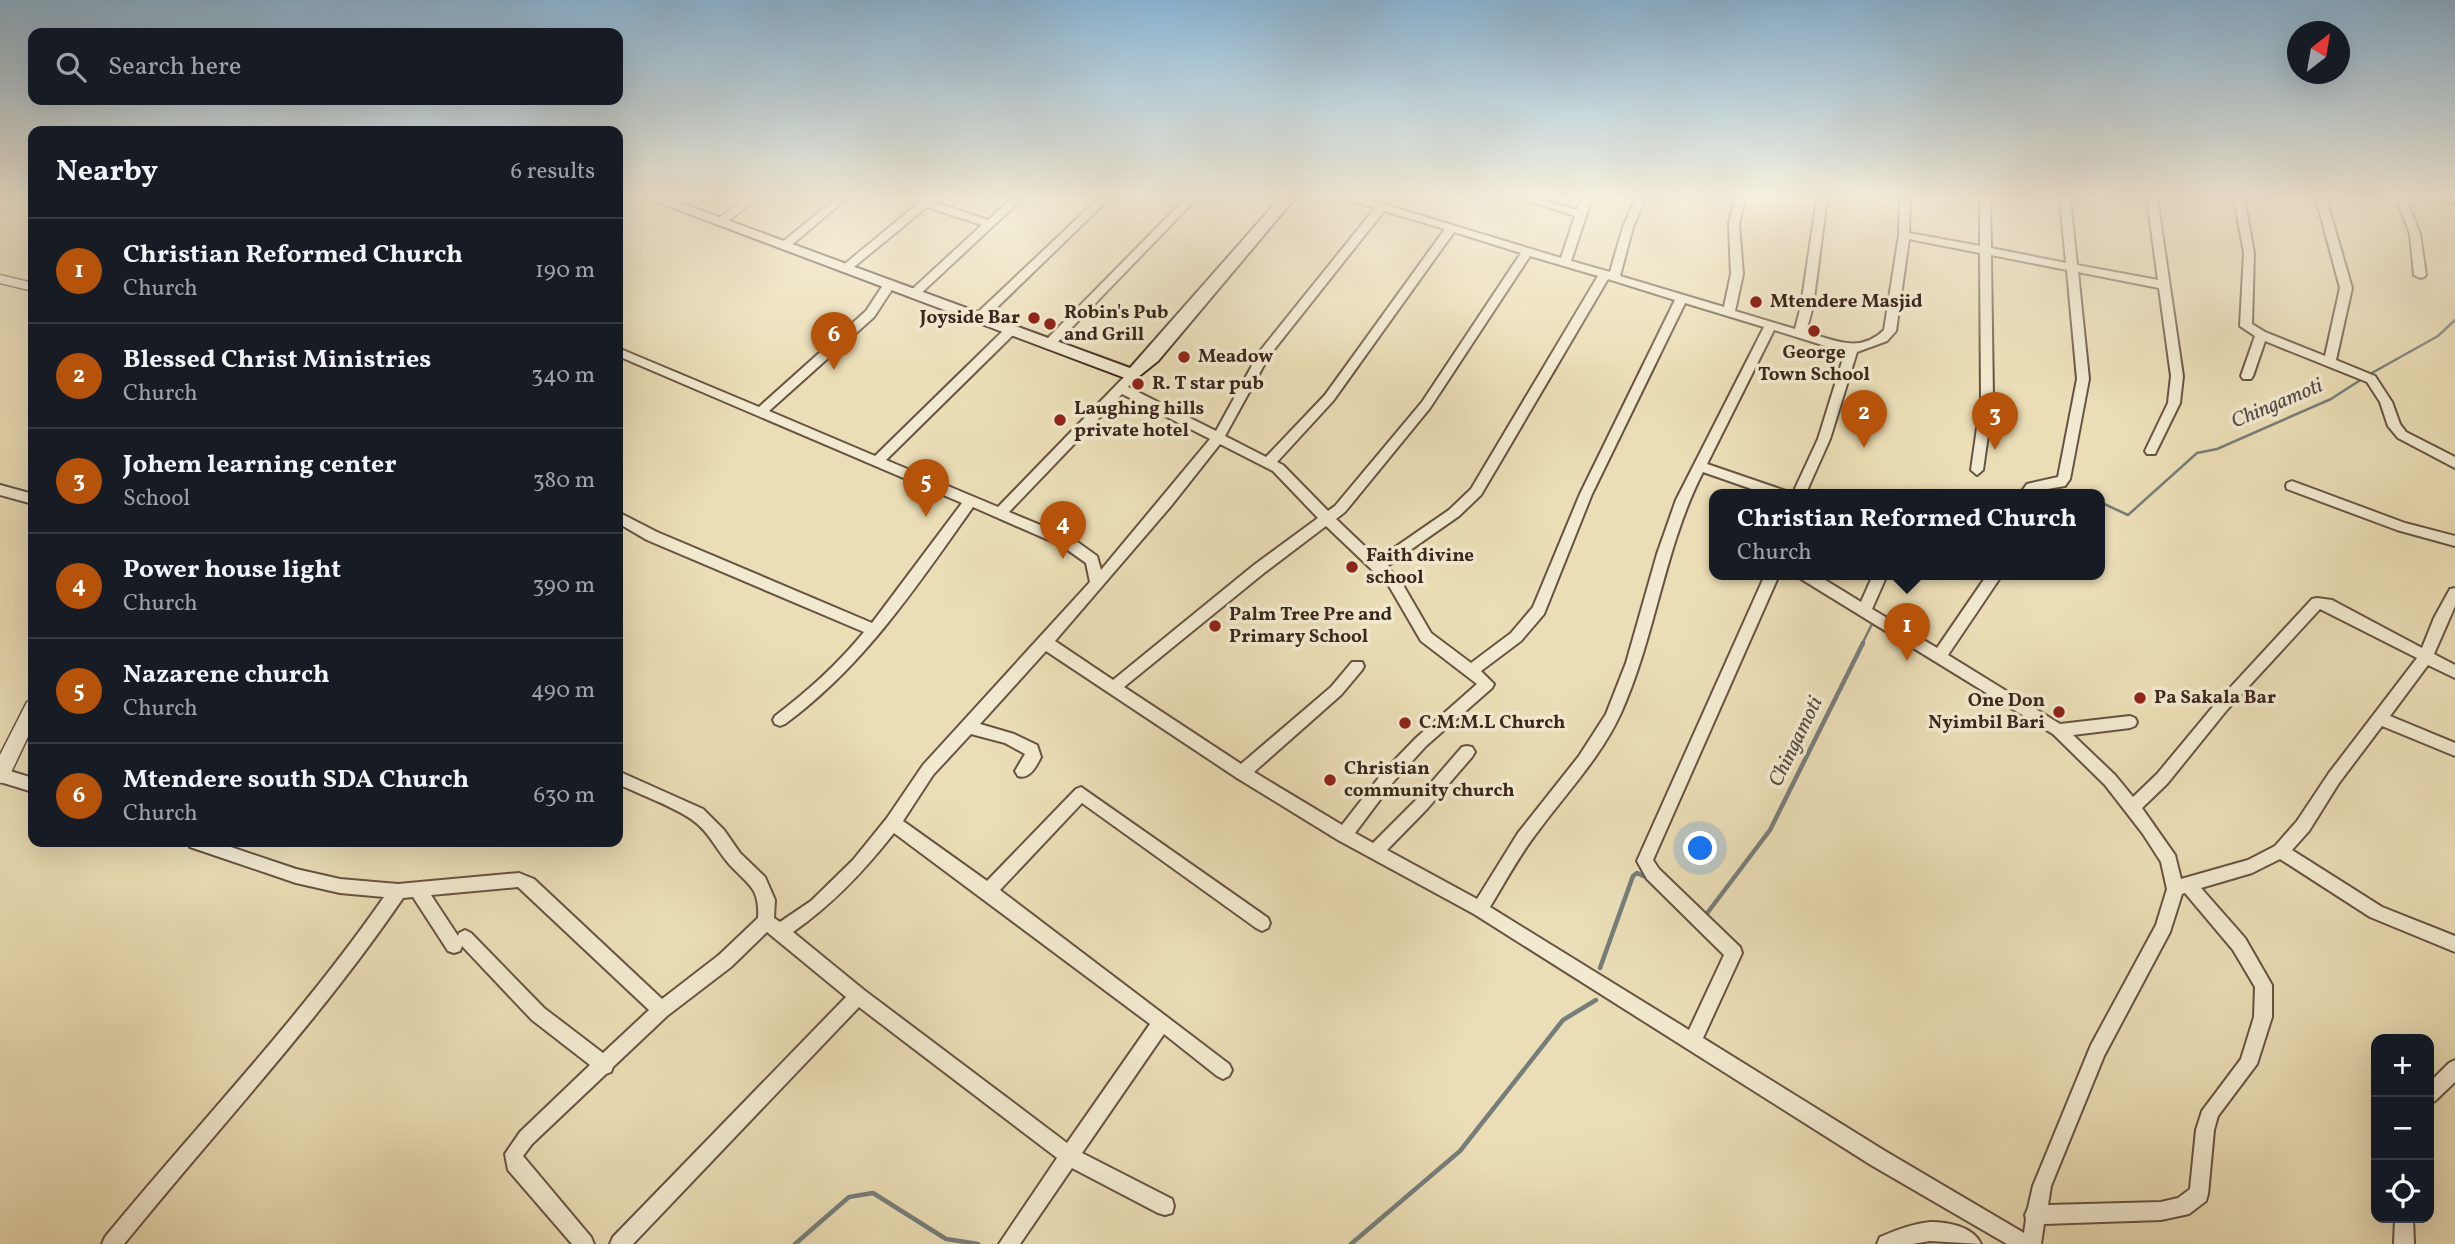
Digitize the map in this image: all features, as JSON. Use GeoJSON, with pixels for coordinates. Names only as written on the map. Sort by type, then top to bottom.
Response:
{"type":"FeatureCollection","features":[{"type":"Feature","properties":{"kind":"main road"},"geometry":{"type":"LineString","coordinates":[[812,256],[1133,375],[1152,357],[1236,256]]}},
{"type":"Feature","properties":{"kind":"street"},"geometry":{"type":"LineString","coordinates":[[845,268],[860,256]]}},
{"type":"Feature","properties":{"kind":"street"},"geometry":{"type":"LineString","coordinates":[[913,294],[954,256]]}},
{"type":"Feature","properties":{"kind":"street"},"geometry":{"type":"LineString","coordinates":[[979,318],[1044,256]]}},
{"type":"Feature","properties":{"kind":"street"},"geometry":{"type":"LineString","coordinates":[[1049,344],[1135,256]]}},
{"type":"Feature","properties":{"kind":"street"},"geometry":{"type":"LineString","coordinates":[[584,1244],[515,1163],[514,1154],[526,1138],[606,1066],[661,1010],[774,926],[839,886],[893,823],[928,770],[966,726],[1046,643],[1219,436],[1264,354],[1342,256]]}},
{"type":"Feature","properties":{"kind":"street"},"geometry":{"type":"LineString","coordinates":[[1269,462],[1329,398],[1431,256]]}},
{"type":"Feature","properties":{"kind":"street"},"geometry":{"type":"LineString","coordinates":[[1114,687],[1259,569],[1327,520],[1365,483],[1426,405],[1525,256]]}},
{"type":"Feature","properties":{"kind":"street"},"geometry":{"type":"LineString","coordinates":[[1545,256],[1852,350],[1883,338],[1890,331],[1901,256]]}},
{"type":"Feature","properties":{"kind":"street"},"geometry":{"type":"LineString","coordinates":[[1565,262],[1567,256]]}},
{"type":"Feature","properties":{"kind":"street"},"geometry":{"type":"LineString","coordinates":[[1377,566],[1454,513],[1476,492],[1610,276],[1617,256]]}},
{"type":"Feature","properties":{"kind":"street"},"geometry":{"type":"LineString","coordinates":[[1729,312],[1737,274],[1736,256]]}},
{"type":"Feature","properties":{"kind":"street"},"geometry":{"type":"LineString","coordinates":[[1800,332],[1807,306],[1814,256]]}},
{"type":"Feature","properties":{"kind":"street"},"geometry":{"type":"LineString","coordinates":[[1977,470],[1987,400],[1988,292],[1984,256]]}},
{"type":"Feature","properties":{"kind":"street"},"geometry":{"type":"LineString","coordinates":[[2013,256],[2163,285]]}},
{"type":"Feature","properties":{"kind":"street"},"geometry":{"type":"LineString","coordinates":[[2030,489],[2060,483],[2064,479],[2082,379],[2069,256]]}},
{"type":"Feature","properties":{"kind":"street"},"geometry":{"type":"LineString","coordinates":[[2151,451],[2174,403],[2177,388],[2172,332],[2159,256]]}},
{"type":"Feature","properties":{"kind":"street"},"geometry":{"type":"LineString","coordinates":[[2249,256],[2246,326],[2261,335],[2330,360],[2371,379],[2386,402],[2394,426],[2402,435],[2455,463]]}},
{"type":"Feature","properties":{"kind":"street"},"geometry":{"type":"LineString","coordinates":[[2330,360],[2346,288],[2337,256]]}},
{"type":"Feature","properties":{"kind":"street"},"geometry":{"type":"LineString","coordinates":[[2418,256],[2420,275]]}},
{"type":"Feature","properties":{"kind":"street"},"geometry":{"type":"LineString","coordinates":[[0,279],[28,287]]}},
{"type":"Feature","properties":{"kind":"street"},"geometry":{"type":"LineString","coordinates":[[761,412],[870,314],[889,285]]}},
{"type":"Feature","properties":{"kind":"street"},"geometry":{"type":"LineString","coordinates":[[1471,671],[1516,637],[1539,610],[1586,495],[1681,299]]}},
{"type":"Feature","properties":{"kind":"street"},"geometry":{"type":"LineString","coordinates":[[1480,909],[1530,829],[1578,772],[1613,715],[1645,631],[1670,529],[1771,324]]}},
{"type":"Feature","properties":{"kind":"street"},"geometry":{"type":"LineString","coordinates":[[877,461],[1011,330]]}},
{"type":"Feature","properties":{"kind":"street"},"geometry":{"type":"LineString","coordinates":[[2247,376],[2261,335]]}},
{"type":"Feature","properties":{"kind":"street"},"geometry":{"type":"LineString","coordinates":[[1801,489],[1832,417],[1852,350]]}},
{"type":"Feature","properties":{"kind":"street"},"geometry":{"type":"LineString","coordinates":[[623,354],[1068,542],[1085,554],[1095,566],[1097,584]]}},
{"type":"Feature","properties":{"kind":"street"},"geometry":{"type":"LineString","coordinates":[[1000,513],[1133,375]]}},
{"type":"Feature","properties":{"kind":"street"},"geometry":{"type":"LineString","coordinates":[[1120,388],[1269,462],[1404,595],[1426,637],[1486,682],[1486,686],[1421,742],[1376,793],[1344,835]]}},
{"type":"Feature","properties":{"kind":"street"},"geometry":{"type":"LineString","coordinates":[[1700,466],[1767,489]]}},
{"type":"Feature","properties":{"kind":"street"},"geometry":{"type":"LineString","coordinates":[[2292,486],[2402,527],[2455,541]]}},
{"type":"Feature","properties":{"kind":"street"},"geometry":{"type":"LineString","coordinates":[[0,490],[28,498]]}},
{"type":"Feature","properties":{"kind":"street"},"geometry":{"type":"LineString","coordinates":[[780,720],[818,691],[873,630],[971,500]]}},
{"type":"Feature","properties":{"kind":"street"},"geometry":{"type":"LineString","coordinates":[[623,520],[652,536],[873,630]]}},
{"type":"Feature","properties":{"kind":"street"},"geometry":{"type":"LineString","coordinates":[[1693,1040],[1734,953],[1653,874],[1645,861],[1770,580]]}},
{"type":"Feature","properties":{"kind":"street"},"geometry":{"type":"LineString","coordinates":[[1814,580],[2058,730],[2110,779],[2133,807],[2169,860],[2181,887],[2239,944],[2264,985],[2263,1017],[2248,1064],[2211,1111],[2205,1130],[2199,1194],[2182,1207],[2161,1211],[2034,1214]]}},
{"type":"Feature","properties":{"kind":"street"},"geometry":{"type":"LineString","coordinates":[[1864,612],[1879,580]]}},
{"type":"Feature","properties":{"kind":"street"},"geometry":{"type":"LineString","coordinates":[[1939,657],[1992,580]]}},
{"type":"Feature","properties":{"kind":"street"},"geometry":{"type":"LineString","coordinates":[[2181,887],[2252,866],[2281,850],[2303,826],[2334,778],[2426,657],[2441,618],[2455,593]]}},
{"type":"Feature","properties":{"kind":"street"},"geometry":{"type":"LineString","coordinates":[[2133,807],[2162,779],[2221,707],[2317,603],[2327,604],[2455,672]]}},
{"type":"Feature","properties":{"kind":"street"},"geometry":{"type":"LineString","coordinates":[[1046,643],[1242,773],[1344,835],[1480,909],[1878,1158],[2025,1244]]}},
{"type":"Feature","properties":{"kind":"street"},"geometry":{"type":"LineString","coordinates":[[1242,773],[1328,698],[1357,666]]}},
{"type":"Feature","properties":{"kind":"street"},"geometry":{"type":"LineString","coordinates":[[28,717],[0,775],[28,783]]}},
{"type":"Feature","properties":{"kind":"street"},"geometry":{"type":"LineString","coordinates":[[2381,719],[2455,750]]}},
{"type":"Feature","properties":{"kind":"street"},"geometry":{"type":"LineString","coordinates":[[2058,730],[2130,722]]}},
{"type":"Feature","properties":{"kind":"street"},"geometry":{"type":"LineString","coordinates":[[966,726],[982,733],[1009,738],[1032,750],[1033,757],[1023,771]]}},
{"type":"Feature","properties":{"kind":"street"},"geometry":{"type":"LineString","coordinates":[[1375,852],[1467,752]]}},
{"type":"Feature","properties":{"kind":"street"},"geometry":{"type":"LineString","coordinates":[[623,779],[697,814],[759,882],[774,926],[858,996],[1069,1156],[1165,1206]]}},
{"type":"Feature","properties":{"kind":"street"},"geometry":{"type":"LineString","coordinates":[[988,891],[1081,794],[1262,923]]}},
{"type":"Feature","properties":{"kind":"street"},"geometry":{"type":"LineString","coordinates":[[893,823],[988,891],[1223,1070]]}},
{"type":"Feature","properties":{"kind":"street"},"geometry":{"type":"LineString","coordinates":[[211,847],[296,876],[340,886],[398,891],[510,880],[528,884],[661,1010]]}},
{"type":"Feature","properties":{"kind":"street"},"geometry":{"type":"LineString","coordinates":[[2281,850],[2376,912],[2455,944]]}},
{"type":"Feature","properties":{"kind":"street"},"geometry":{"type":"LineString","coordinates":[[2031,1244],[2034,1214],[2042,1186],[2097,1051],[2164,927],[2181,887]]}},
{"type":"Feature","properties":{"kind":"street"},"geometry":{"type":"LineString","coordinates":[[418,890],[459,942],[538,1014],[606,1066]]}},
{"type":"Feature","properties":{"kind":"street"},"geometry":{"type":"LineString","coordinates":[[112,1244],[322,996],[364,944],[398,891]]}},
{"type":"Feature","properties":{"kind":"street"},"geometry":{"type":"LineString","coordinates":[[620,1244],[858,996]]}},
{"type":"Feature","properties":{"kind":"street"},"geometry":{"type":"LineString","coordinates":[[1009,1244],[1162,1022]]}},
{"type":"Feature","properties":{"kind":"street"},"geometry":{"type":"LineString","coordinates":[[2434,1090],[2455,1069]]}},
{"type":"Feature","properties":{"kind":"street"},"geometry":{"type":"LineString","coordinates":[[2404,1223],[2404,1244]]}},
{"type":"Feature","properties":{"kind":"street"},"geometry":{"type":"LineString","coordinates":[[1887,1244],[1902,1237],[1936,1231],[1951,1233],[1971,1244]]}},
{"type":"Feature","properties":{"kind":"waterway","name":"Chingamoti"},"geometry":{"type":"LineString","coordinates":[[2370,374],[2438,336],[2455,320]]}},
{"type":"Feature","properties":{"kind":"waterway","name":"Chingamoti"},"geometry":{"type":"LineString","coordinates":[[2105,504],[2128,515],[2197,453],[2217,449],[2331,399],[2362,379]]}},
{"type":"Feature","properties":{"kind":"waterway","name":"Chingamoti"},"geometry":{"type":"LineString","coordinates":[[1862,644],[1872,624],[1887,631]]}},
{"type":"Feature","properties":{"kind":"waterway","name":"Chingamoti"},"geometry":{"type":"LineString","coordinates":[[1705,916],[1770,830],[1863,643]]}},
{"type":"Feature","properties":{"kind":"waterway","name":"Chingamoti"},"geometry":{"type":"LineString","coordinates":[[1600,968],[1633,876],[1637,873],[1650,879]]}},
{"type":"Feature","properties":{"kind":"waterway"},"geometry":{"type":"LineString","coordinates":[[1351,1244],[1460,1151],[1563,1020],[1596,1000]]}},
{"type":"Feature","properties":{"kind":"waterway"},"geometry":{"type":"LineString","coordinates":[[795,1244],[849,1197],[873,1193],[946,1239],[978,1244]]}},
{"type":"Feature","properties":{"kind":"place","name":"Mtendere Masjid"},"geometry":{"type":"Point","coordinates":[1756,302]}},
{"type":"Feature","properties":{"kind":"place","name":"Joyside Bar"},"geometry":{"type":"Point","coordinates":[1034,318]}},
{"type":"Feature","properties":{"kind":"place","name":"Robin's Pub and Grill"},"geometry":{"type":"Point","coordinates":[1050,324]}},
{"type":"Feature","properties":{"kind":"place","name":"George Town School"},"geometry":{"type":"Point","coordinates":[1814,331]}},
{"type":"Feature","properties":{"kind":"place","name":"Meadow"},"geometry":{"type":"Point","coordinates":[1184,357]}},
{"type":"Feature","properties":{"kind":"place","name":"Mtendere south SDA Church"},"geometry":{"type":"Point","coordinates":[834,370]}},
{"type":"Feature","properties":{"kind":"place","name":"R. T star pub"},"geometry":{"type":"Point","coordinates":[1138,384]}},
{"type":"Feature","properties":{"kind":"place","name":"Laughing hills private hotel"},"geometry":{"type":"Point","coordinates":[1060,420]}},
{"type":"Feature","properties":{"kind":"place","name":"Blessed Christ Ministries"},"geometry":{"type":"Point","coordinates":[1864,448]}},
{"type":"Feature","properties":{"kind":"place","name":"Johem learning center"},"geometry":{"type":"Point","coordinates":[1995,450]}},
{"type":"Feature","properties":{"kind":"place","name":"Nazarene church"},"geometry":{"type":"Point","coordinates":[926,517]}},
{"type":"Feature","properties":{"kind":"place","name":"Power house light"},"geometry":{"type":"Point","coordinates":[1063,559]}},
{"type":"Feature","properties":{"kind":"place","name":"Faith divine school"},"geometry":{"type":"Point","coordinates":[1352,567]}},
{"type":"Feature","properties":{"kind":"place","name":"Palm Tree Pre and Primary School"},"geometry":{"type":"Point","coordinates":[1215,626]}},
{"type":"Feature","properties":{"kind":"place","name":"Christian Reformed Church"},"geometry":{"type":"Point","coordinates":[1907,661]}},
{"type":"Feature","properties":{"kind":"place","name":"Pa Sakala Bar"},"geometry":{"type":"Point","coordinates":[2140,698]}},
{"type":"Feature","properties":{"kind":"place","name":"One Don Nyimbil Bari"},"geometry":{"type":"Point","coordinates":[2059,712]}},
{"type":"Feature","properties":{"kind":"place","name":"C.M.M.L Church"},"geometry":{"type":"Point","coordinates":[1405,723]}},
{"type":"Feature","properties":{"kind":"place","name":"Christian community church"},"geometry":{"type":"Point","coordinates":[1330,780]}}]}
